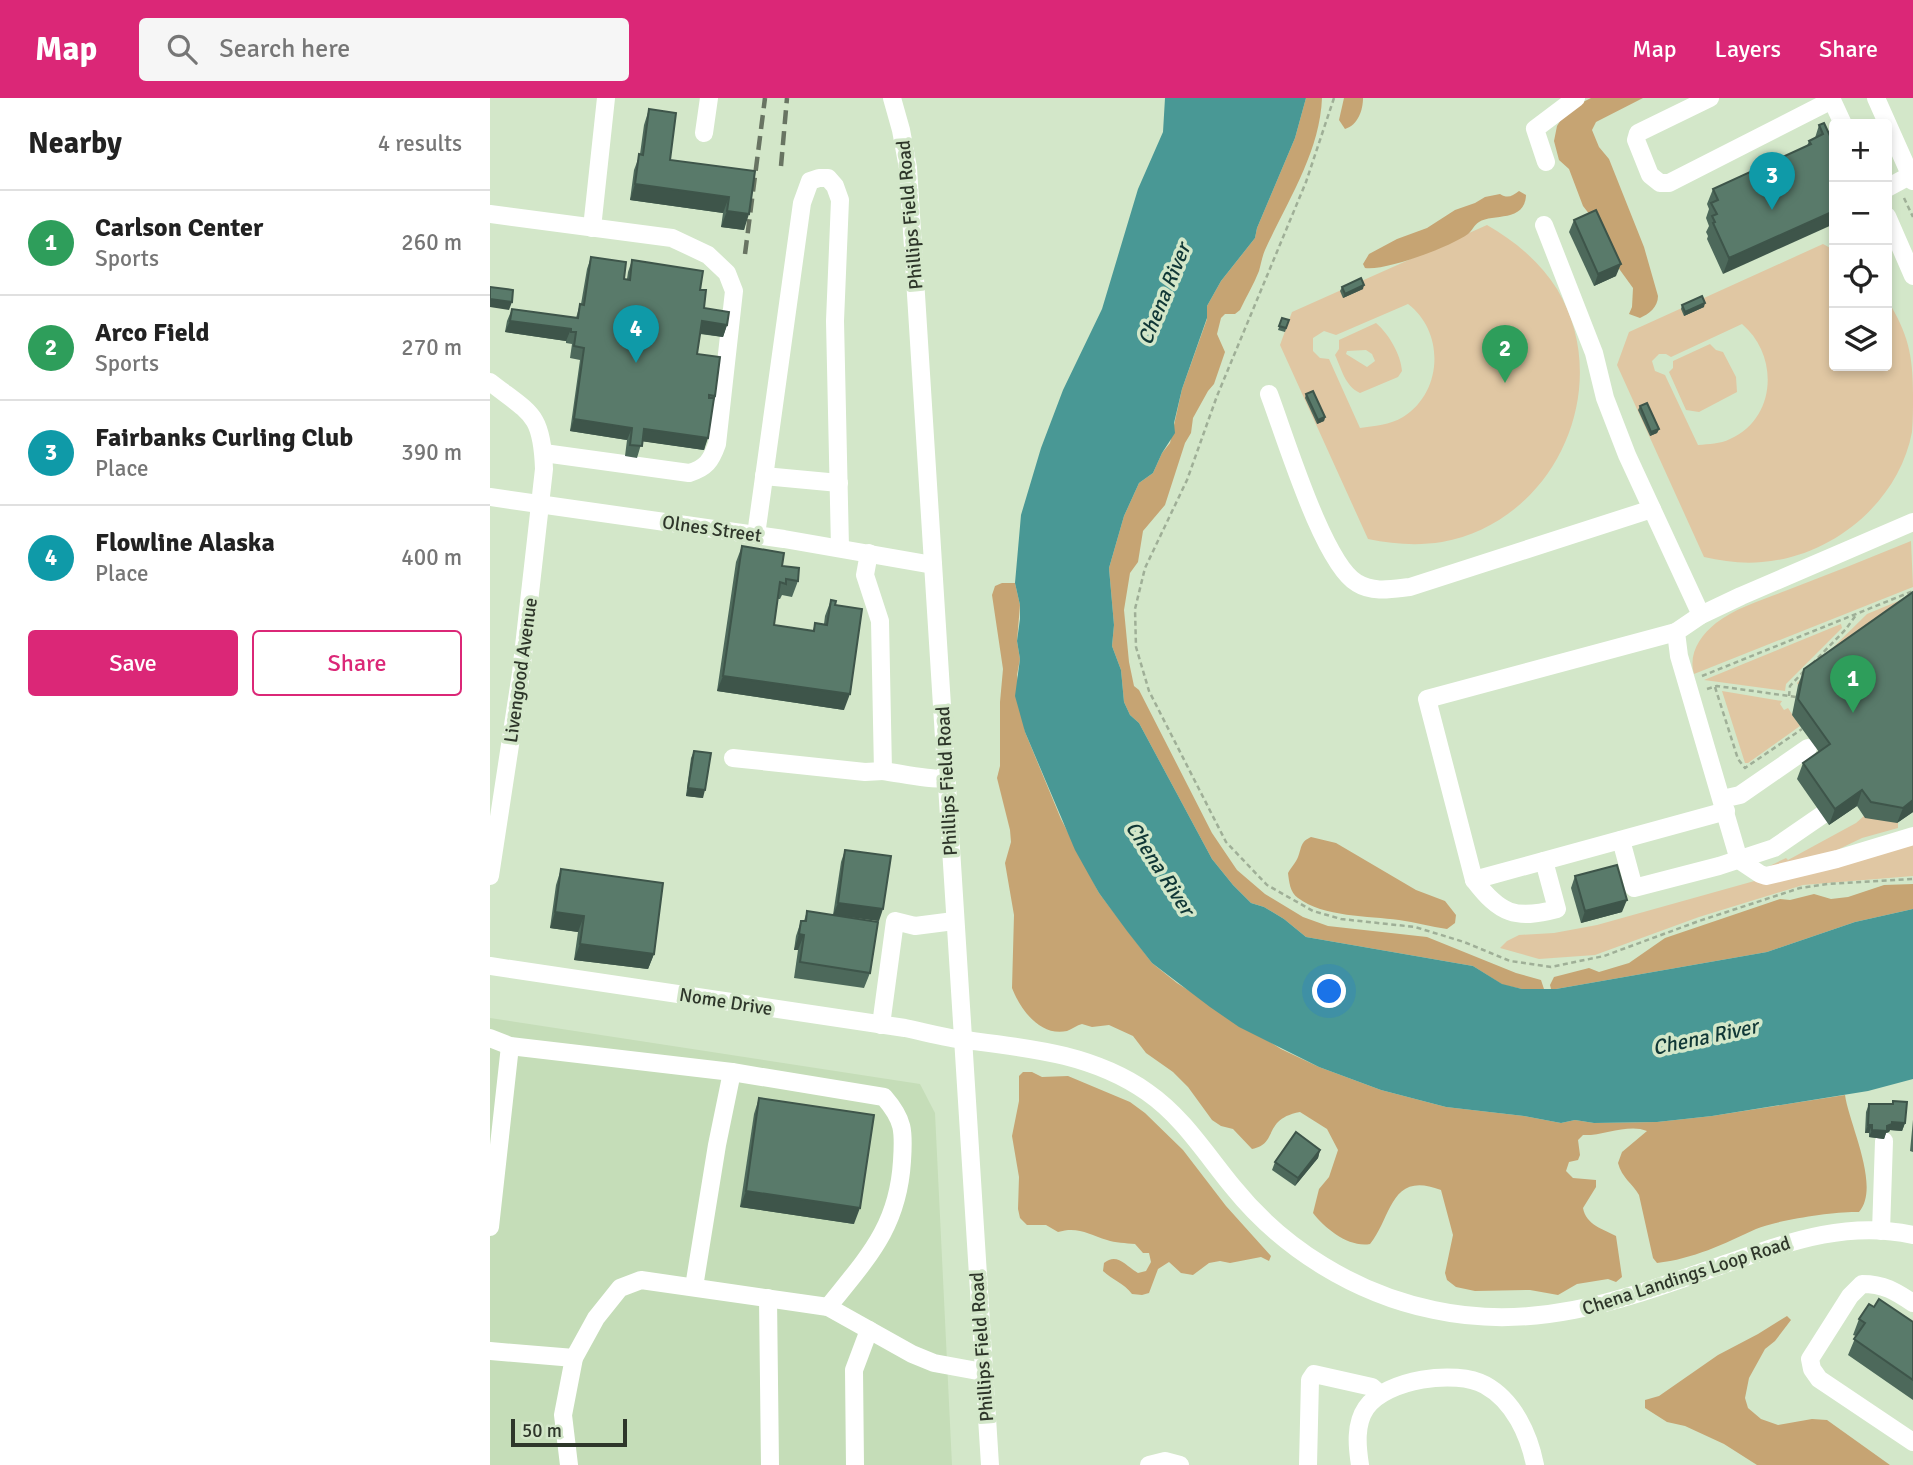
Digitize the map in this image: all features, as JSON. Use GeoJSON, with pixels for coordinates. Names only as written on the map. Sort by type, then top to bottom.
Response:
{"type":"FeatureCollection","features":[{"type":"Feature","properties":{"kind":"street"},"geometry":{"type":"LineString","coordinates":[[592,228],[606,98]]}},
{"type":"Feature","properties":{"kind":"street"},"geometry":{"type":"LineString","coordinates":[[704,133],[709,98]]}},
{"type":"Feature","properties":{"kind":"street","name":"Phillips Field Road"},"geometry":{"type":"LineString","coordinates":[[892,98],[908,168],[961,1040],[990,1465]]}},
{"type":"Feature","properties":{"kind":"street"},"geometry":{"type":"LineString","coordinates":[[1546,162],[1535,129],[1576,98]]}},
{"type":"Feature","properties":{"kind":"street"},"geometry":{"type":"LineString","coordinates":[[1710,98],[1638,133],[1636,140],[1650,175],[1660,183],[1669,183],[1831,99],[1841,119]]}},
{"type":"Feature","properties":{"kind":"street"},"geometry":{"type":"LineString","coordinates":[[1876,98],[1912,178],[1892,186]]}},
{"type":"Feature","properties":{"kind":"street"},"geometry":{"type":"LineString","coordinates":[[756,535],[802,203],[810,181],[828,178],[835,186],[840,200],[835,321],[840,548]]}},
{"type":"Feature","properties":{"kind":"street"},"geometry":{"type":"LineString","coordinates":[[490,214],[672,238],[708,255],[727,273],[734,291],[717,444],[712,458],[703,469],[689,473],[544,453]]}},
{"type":"Feature","properties":{"kind":"street"},"geometry":{"type":"LineString","coordinates":[[1544,225],[1594,353],[1605,398],[1626,455],[1701,615]]}},
{"type":"Feature","properties":{"kind":"street"},"geometry":{"type":"LineString","coordinates":[[1892,227],[1912,272]]}},
{"type":"Feature","properties":{"kind":"street","name":"Livengood Avenue"},"geometry":{"type":"LineString","coordinates":[[490,382],[533,415],[543,439],[544,453],[542,504],[521,673],[490,876]]}},
{"type":"Feature","properties":{"kind":"street"},"geometry":{"type":"LineString","coordinates":[[1269,394],[1323,537],[1340,568],[1358,584],[1381,591],[1410,587],[1652,509]]}},
{"type":"Feature","properties":{"kind":"street"},"geometry":{"type":"LineString","coordinates":[[764,476],[839,483]]}},
{"type":"Feature","properties":{"kind":"street","name":"Olnes Street"},"geometry":{"type":"LineString","coordinates":[[490,497],[756,535],[933,565]]}},
{"type":"Feature","properties":{"kind":"street"},"geometry":{"type":"LineString","coordinates":[[1545,861],[1557,909],[1531,916],[1506,910],[1490,900],[1474,880],[1427,699],[1676,632],[1701,615],[1913,522]]}},
{"type":"Feature","properties":{"kind":"street"},"geometry":{"type":"LineString","coordinates":[[869,553],[865,575],[880,621],[883,771]]}},
{"type":"Feature","properties":{"kind":"street"},"geometry":{"type":"LineString","coordinates":[[1676,632],[1679,656],[1739,860],[1766,876],[1837,859],[1913,836]]}},
{"type":"Feature","properties":{"kind":"street"},"geometry":{"type":"LineString","coordinates":[[1474,880],[1621,840],[1724,805],[1808,748]]}},
{"type":"Feature","properties":{"kind":"street"},"geometry":{"type":"LineString","coordinates":[[733,758],[865,772],[883,771],[919,779],[946,779]]}},
{"type":"Feature","properties":{"kind":"street"},"geometry":{"type":"LineString","coordinates":[[1621,840],[1634,888],[1774,848],[1822,815]]}},
{"type":"Feature","properties":{"kind":"street"},"geometry":{"type":"LineString","coordinates":[[881,1025],[895,920],[915,926],[954,921]]}},
{"type":"Feature","properties":{"kind":"street","name":"Nome Drive"},"geometry":{"type":"LineString","coordinates":[[490,966],[881,1025],[961,1040]]}},
{"type":"Feature","properties":{"kind":"street"},"geometry":{"type":"LineString","coordinates":[[490,1038],[510,1045],[732,1072],[884,1097],[896,1110],[904,1131],[901,1177],[894,1210],[873,1251],[828,1307]]}},
{"type":"Feature","properties":{"kind":"street","name":"Chena Landings Loop Road"},"geometry":{"type":"LineString","coordinates":[[961,1040],[1031,1048],[1069,1056],[1102,1067],[1145,1090],[1184,1124],[1252,1210],[1293,1245],[1313,1260],[1349,1280],[1391,1298],[1433,1310],[1503,1318],[1549,1316],[1607,1303],[1804,1237],[1842,1230],[1913,1235]]}},
{"type":"Feature","properties":{"kind":"street"},"geometry":{"type":"LineString","coordinates":[[490,1227],[510,1045]]}},
{"type":"Feature","properties":{"kind":"street"},"geometry":{"type":"LineString","coordinates":[[694,1287],[732,1072]]}},
{"type":"Feature","properties":{"kind":"street"},"geometry":{"type":"LineString","coordinates":[[1881,1231],[1884,1142]]}},
{"type":"Feature","properties":{"kind":"street"},"geometry":{"type":"LineString","coordinates":[[569,1465],[563,1415],[574,1358],[596,1318],[620,1288],[641,1280],[828,1307],[934,1363],[983,1372]]}},
{"type":"Feature","properties":{"kind":"street"},"geometry":{"type":"LineString","coordinates":[[1913,1303],[1891,1288],[1878,1284],[1862,1284],[1850,1296],[1810,1359],[1812,1369],[1819,1379],[1913,1442]]}},
{"type":"Feature","properties":{"kind":"street"},"geometry":{"type":"LineString","coordinates":[[768,1298],[770,1465]]}},
{"type":"Feature","properties":{"kind":"street"},"geometry":{"type":"LineString","coordinates":[[855,1465],[854,1370],[869,1330]]}},
{"type":"Feature","properties":{"kind":"street"},"geometry":{"type":"LineString","coordinates":[[490,1351],[574,1358]]}},
{"type":"Feature","properties":{"kind":"street"},"geometry":{"type":"LineString","coordinates":[[1308,1465],[1310,1380],[1314,1374],[1373,1387],[1380,1394]]}},
{"type":"Feature","properties":{"kind":"street"},"geometry":{"type":"LineString","coordinates":[[1360,1465],[1357,1449],[1358,1426],[1366,1408],[1380,1394],[1430,1378],[1459,1378],[1485,1385],[1511,1408],[1523,1429],[1535,1465]]}},
{"type":"Feature","properties":{"kind":"street"},"geometry":{"type":"LineString","coordinates":[[1149,1465],[1165,1461],[1180,1465]]}},
{"type":"Feature","properties":{"kind":"path"},"geometry":{"type":"LineString","coordinates":[[1334,98],[1307,182],[1222,386],[1188,480],[1145,568],[1135,609],[1136,647],[1149,691],[1226,842],[1267,885],[1313,911],[1341,919],[1415,927],[1464,942],[1510,961],[1551,967],[1604,956],[1800,888],[1913,879]]}},
{"type":"Feature","properties":{"kind":"path"},"geometry":{"type":"LineString","coordinates":[[1796,697],[1715,687],[1703,690],[1699,677],[1913,591]]}},
{"type":"Feature","properties":{"kind":"path"},"geometry":{"type":"LineString","coordinates":[[1789,696],[1790,686],[1846,629],[1856,615]]}},
{"type":"Feature","properties":{"kind":"path"},"geometry":{"type":"LineString","coordinates":[[1715,687],[1743,767],[1748,767],[1802,729]]}},
{"type":"Feature","properties":{"kind":"shaded area"},"geometry":{"type":"Polygon","coordinates":[[[1306,98],[1322,98],[1320,118],[1309,157],[1240,310],[1235,314],[1225,314],[1221,318],[1217,334],[1225,352],[1214,384],[1193,418],[1191,433],[1185,443],[1165,505],[1143,531],[1138,562],[1130,573],[1124,610],[1134,686],[1139,690],[1212,833],[1237,870],[1265,894],[1303,917],[1328,926],[1427,937],[1516,973],[1541,980],[1544,989],[1522,989],[1503,985],[1473,966],[1306,937],[1284,919],[1251,903],[1212,859],[1139,723],[1130,715],[1124,702],[1121,670],[1112,646],[1114,625],[1109,568],[1124,516],[1139,483],[1153,473],[1170,443],[1182,389],[1207,319],[1207,306],[1221,281],[1255,238],[1295,138],[1306,98]]]}},
{"type":"Feature","properties":{"kind":"shaded area"},"geometry":{"type":"Polygon","coordinates":[[[1344,98],[1363,98],[1359,117],[1345,129],[1339,120],[1344,98]]]}},
{"type":"Feature","properties":{"kind":"shaded area"},"geometry":{"type":"Polygon","coordinates":[[[1591,98],[1643,98],[1596,122],[1592,130],[1599,147],[1609,159],[1644,247],[1658,296],[1652,310],[1640,318],[1629,314],[1633,288],[1612,259],[1583,206],[1569,169],[1559,160],[1554,141],[1562,118],[1575,106],[1591,98]]]}},
{"type":"Feature","properties":{"kind":"shaded area"},"geometry":{"type":"Polygon","coordinates":[[[1519,191],[1526,195],[1520,210],[1507,216],[1485,219],[1468,234],[1447,245],[1387,266],[1365,268],[1363,264],[1369,254],[1397,239],[1427,228],[1455,210],[1485,197],[1500,194],[1510,196],[1519,191]]]}},
{"type":"Feature","properties":{"kind":"shaded area"},"geometry":{"type":"Polygon","coordinates":[[[1487,225],[1517,245],[1543,270],[1557,289],[1574,327],[1580,367],[1576,407],[1564,445],[1544,479],[1516,508],[1482,529],[1433,543],[1405,544],[1368,539],[1280,345],[1292,312],[1487,225]],[[1408,304],[1336,335],[1324,331],[1313,338],[1313,351],[1320,358],[1329,359],[1360,428],[1398,420],[1416,406],[1426,393],[1432,378],[1433,345],[1420,316],[1408,304]]]}},
{"type":"Feature","properties":{"kind":"shaded area"},"geometry":{"type":"Polygon","coordinates":[[[1823,244],[1829,247],[1829,371],[1892,371],[1892,308],[1900,323],[1910,356],[1913,381],[1912,432],[1905,457],[1893,481],[1877,503],[1837,537],[1788,558],[1755,563],[1704,557],[1617,365],[1629,332],[1823,244]],[[1742,324],[1671,357],[1659,354],[1652,361],[1655,371],[1665,375],[1698,445],[1730,439],[1746,429],[1757,417],[1768,385],[1762,352],[1754,337],[1742,324]]]}},
{"type":"Feature","properties":{"kind":"shaded area"},"geometry":{"type":"Polygon","coordinates":[[[1376,323],[1393,345],[1402,371],[1398,377],[1360,393],[1347,382],[1335,355],[1339,349],[1339,340],[1376,323]],[[1366,350],[1347,351],[1346,354],[1367,367],[1375,361],[1372,354],[1366,350]]]}},
{"type":"Feature","properties":{"kind":"shaded area"},"geometry":{"type":"Polygon","coordinates":[[[1710,344],[1723,352],[1736,377],[1737,392],[1699,412],[1686,410],[1669,372],[1673,368],[1673,361],[1710,344]]]}},
{"type":"Feature","properties":{"kind":"shaded area"},"geometry":{"type":"Polygon","coordinates":[[[1911,541],[1913,587],[1694,674],[1694,653],[1700,640],[1723,618],[1749,605],[1911,541]]]}},
{"type":"Feature","properties":{"kind":"shaded area"},"geometry":{"type":"Polygon","coordinates":[[[1015,583],[1020,605],[1017,641],[1020,659],[1017,675],[1025,732],[1061,819],[1099,893],[1152,963],[1177,983],[1281,1049],[1319,1067],[1381,1090],[1446,1107],[1561,1123],[1575,1120],[1594,1123],[1657,1122],[1845,1095],[1862,1155],[1867,1187],[1865,1201],[1859,1212],[1778,1222],[1696,1254],[1657,1263],[1653,1258],[1639,1195],[1622,1173],[1618,1163],[1622,1152],[1647,1131],[1632,1128],[1583,1135],[1578,1140],[1578,1160],[1569,1162],[1566,1171],[1573,1178],[1596,1180],[1596,1187],[1583,1208],[1591,1222],[1616,1236],[1622,1277],[1616,1282],[1608,1279],[1577,1284],[1558,1295],[1530,1290],[1475,1291],[1456,1287],[1447,1280],[1445,1273],[1453,1235],[1441,1190],[1424,1185],[1411,1186],[1395,1199],[1370,1244],[1346,1240],[1331,1231],[1313,1213],[1319,1189],[1329,1177],[1338,1150],[1327,1129],[1300,1112],[1288,1115],[1275,1125],[1266,1142],[1252,1149],[1233,1129],[1212,1120],[1188,1087],[1173,1072],[1146,1053],[1133,1036],[1109,1025],[1092,1027],[1082,1024],[1057,1032],[1040,1026],[1020,1004],[1012,988],[1014,915],[1005,863],[1011,842],[997,778],[1000,766],[1003,669],[992,595],[995,586],[1015,583]]]}},
{"type":"Feature","properties":{"kind":"shaded area"},"geometry":{"type":"Polygon","coordinates":[[[1913,595],[1798,685],[1797,683],[1867,614],[1913,595]]]}},
{"type":"Feature","properties":{"kind":"shaded area"},"geometry":{"type":"Polygon","coordinates":[[[1841,624],[1842,628],[1786,684],[1785,691],[1704,680],[1841,624]]]}},
{"type":"Feature","properties":{"kind":"shaded area"},"geometry":{"type":"Polygon","coordinates":[[[1722,691],[1782,701],[1780,704],[1784,710],[1788,708],[1800,726],[1745,763],[1722,691]]]}},
{"type":"Feature","properties":{"kind":"shaded area"},"geometry":{"type":"Polygon","coordinates":[[[1864,816],[1898,822],[1898,828],[1862,838],[1835,851],[1759,871],[1786,858],[1788,860],[1864,816]]]}},
{"type":"Feature","properties":{"kind":"shaded area"},"geometry":{"type":"Polygon","coordinates":[[[1311,837],[1336,843],[1416,890],[1445,901],[1456,915],[1455,923],[1447,929],[1333,912],[1308,904],[1293,893],[1288,873],[1303,843],[1311,837]]]}},
{"type":"Feature","properties":{"kind":"shaded area"},"geometry":{"type":"Polygon","coordinates":[[[1913,844],[1913,876],[1803,885],[1699,917],[1595,955],[1539,959],[1500,948],[1519,935],[1554,933],[1597,925],[1758,880],[1913,844]]]}},
{"type":"Feature","properties":{"kind":"shaded area"},"geometry":{"type":"Polygon","coordinates":[[[1913,884],[1913,909],[1855,922],[1767,952],[1551,989],[1554,977],[1589,968],[1599,972],[1629,963],[1665,938],[1780,899],[1790,900],[1814,894],[1831,899],[1848,897],[1884,885],[1913,884]]]}},
{"type":"Feature","properties":{"kind":"shaded area"},"geometry":{"type":"Polygon","coordinates":[[[490,1018],[920,1084],[935,1113],[952,1465],[490,1465],[490,1018]]]}},
{"type":"Feature","properties":{"kind":"shaded area"},"geometry":{"type":"Polygon","coordinates":[[[1023,1072],[1032,1072],[1042,1077],[1068,1076],[1130,1102],[1145,1113],[1183,1150],[1226,1206],[1271,1256],[1269,1261],[1261,1257],[1230,1263],[1209,1263],[1193,1275],[1181,1273],[1169,1262],[1158,1269],[1149,1293],[1132,1294],[1103,1271],[1104,1263],[1117,1259],[1138,1273],[1146,1271],[1151,1262],[1149,1253],[1143,1253],[1135,1244],[1110,1241],[1083,1232],[1058,1232],[1046,1225],[1027,1225],[1020,1218],[1018,1209],[1019,1177],[1012,1136],[1019,1101],[1019,1076],[1023,1072]]]}},
{"type":"Feature","properties":{"kind":"shaded area"},"geometry":{"type":"Polygon","coordinates":[[[1787,1316],[1791,1320],[1775,1341],[1765,1349],[1749,1378],[1745,1398],[1748,1408],[1761,1419],[1778,1425],[1812,1419],[1827,1420],[1890,1465],[1757,1465],[1724,1444],[1685,1426],[1667,1422],[1645,1408],[1645,1400],[1659,1396],[1718,1355],[1787,1316]]]}},
{"type":"Feature","properties":{"kind":"water","name":"Chena River"},"geometry":{"type":"Polygon","coordinates":[[[1165,98],[1306,98],[1295,138],[1255,238],[1221,281],[1207,306],[1207,318],[1182,389],[1174,423],[1175,433],[1153,473],[1139,483],[1124,516],[1109,568],[1114,625],[1112,646],[1121,670],[1124,702],[1130,715],[1139,723],[1212,859],[1251,903],[1284,919],[1306,937],[1473,966],[1502,984],[1522,989],[1556,989],[1767,952],[1855,922],[1913,909],[1913,1079],[1868,1091],[1657,1122],[1594,1123],[1575,1120],[1561,1123],[1446,1107],[1381,1090],[1319,1067],[1239,1027],[1152,963],[1127,931],[1099,893],[1075,850],[1025,732],[1015,696],[1020,659],[1017,641],[1020,605],[1015,583],[1021,515],[1041,448],[1063,390],[1102,309],[1138,189],[1163,132],[1165,98]]]}},
{"type":"Feature","properties":{"kind":"building"},"geometry":{"type":"Polygon","coordinates":[[[649,109],[676,113],[670,160],[755,171],[749,214],[727,211],[729,197],[635,184],[639,154],[643,155],[649,109]]]}},
{"type":"Feature","properties":{"kind":"building"},"geometry":{"type":"Polygon","coordinates":[[[1824,123],[1829,134],[1829,213],[1729,258],[1713,223],[1715,222],[1712,216],[1717,214],[1711,203],[1718,200],[1713,189],[1811,144],[1809,141],[1823,134],[1819,125],[1824,123]]]}},
{"type":"Feature","properties":{"kind":"building"},"geometry":{"type":"Polygon","coordinates":[[[1596,210],[1621,264],[1598,274],[1574,220],[1596,210]]]}},
{"type":"Feature","properties":{"kind":"building"},"geometry":{"type":"Polygon","coordinates":[[[591,257],[626,262],[624,279],[630,280],[632,260],[703,271],[700,290],[706,290],[704,308],[729,312],[727,325],[702,321],[697,354],[720,357],[715,396],[709,395],[709,398],[714,398],[708,438],[644,429],[642,446],[630,445],[632,428],[574,419],[584,348],[574,346],[576,332],[571,332],[571,329],[510,321],[512,309],[578,318],[580,304],[584,305],[591,257]]]}},
{"type":"Feature","properties":{"kind":"building"},"geometry":{"type":"Polygon","coordinates":[[[1361,278],[1364,285],[1345,294],[1342,287],[1361,278]]]}},
{"type":"Feature","properties":{"kind":"building"},"geometry":{"type":"Polygon","coordinates":[[[490,287],[513,290],[512,302],[490,299],[490,287]]]}},
{"type":"Feature","properties":{"kind":"building"},"geometry":{"type":"Polygon","coordinates":[[[1702,296],[1705,303],[1685,312],[1682,305],[1702,296]]]}},
{"type":"Feature","properties":{"kind":"building"},"geometry":{"type":"Polygon","coordinates":[[[1282,318],[1289,320],[1286,328],[1279,326],[1282,318]]]}},
{"type":"Feature","properties":{"kind":"building"},"geometry":{"type":"Polygon","coordinates":[[[1313,391],[1325,417],[1318,420],[1306,394],[1313,391]]]}},
{"type":"Feature","properties":{"kind":"building"},"geometry":{"type":"Polygon","coordinates":[[[1647,403],[1659,429],[1651,432],[1640,406],[1647,403]]]}},
{"type":"Feature","properties":{"kind":"building"},"geometry":{"type":"Polygon","coordinates":[[[742,546],[784,553],[782,566],[799,568],[798,581],[786,579],[786,584],[780,582],[774,625],[814,631],[815,623],[827,625],[831,600],[836,601],[835,605],[862,609],[850,694],[723,676],[742,546]]]}},
{"type":"Feature","properties":{"kind":"building"},"geometry":{"type":"Polygon","coordinates":[[[1913,592],[1913,800],[1903,808],[1871,802],[1862,790],[1835,809],[1803,763],[1830,744],[1798,699],[1804,669],[1913,592]]]}},
{"type":"Feature","properties":{"kind":"building"},"geometry":{"type":"Polygon","coordinates":[[[694,751],[711,753],[705,790],[688,788],[694,751]]]}},
{"type":"Feature","properties":{"kind":"building"},"geometry":{"type":"Polygon","coordinates":[[[845,850],[891,856],[883,909],[838,903],[845,850]]]}},
{"type":"Feature","properties":{"kind":"building"},"geometry":{"type":"Polygon","coordinates":[[[1617,865],[1627,900],[1585,911],[1575,876],[1617,865]]]}},
{"type":"Feature","properties":{"kind":"building"},"geometry":{"type":"Polygon","coordinates":[[[561,869],[663,883],[654,954],[580,944],[584,916],[555,912],[561,869]]]}},
{"type":"Feature","properties":{"kind":"building"},"geometry":{"type":"Polygon","coordinates":[[[807,911],[878,922],[870,973],[800,962],[804,935],[799,934],[801,921],[806,921],[807,911]]]}},
{"type":"Feature","properties":{"kind":"building"},"geometry":{"type":"Polygon","coordinates":[[[759,1098],[874,1115],[860,1208],[746,1191],[759,1098]]]}},
{"type":"Feature","properties":{"kind":"building"},"geometry":{"type":"Polygon","coordinates":[[[1893,1101],[1907,1102],[1905,1123],[1892,1122],[1887,1126],[1887,1131],[1872,1130],[1872,1125],[1868,1125],[1869,1104],[1893,1104],[1893,1101]]]}},
{"type":"Feature","properties":{"kind":"building"},"geometry":{"type":"Polygon","coordinates":[[[1296,1132],[1320,1150],[1298,1178],[1275,1162],[1296,1132]]]}},
{"type":"Feature","properties":{"kind":"building"},"geometry":{"type":"Polygon","coordinates":[[[1879,1299],[1913,1322],[1913,1380],[1854,1339],[1865,1323],[1859,1319],[1869,1304],[1874,1307],[1879,1299]]]}},
{"type":"Feature","properties":{"kind":"railway"},"geometry":{"type":"LineString","coordinates":[[745,254],[765,98]]}},
{"type":"Feature","properties":{"kind":"railway"},"geometry":{"type":"LineString","coordinates":[[781,166],[787,98]]}},
{"type":"Feature","properties":{"kind":"place","name":"Fairbanks Curling Club"},"geometry":{"type":"Point","coordinates":[1772,210]}},
{"type":"Feature","properties":{"kind":"place","name":"Flowline Alaska"},"geometry":{"type":"Point","coordinates":[636,363]}},
{"type":"Feature","properties":{"kind":"place","name":"Arco Field"},"geometry":{"type":"Point","coordinates":[1505,383]}},
{"type":"Feature","properties":{"kind":"place","name":"Carlson Center"},"geometry":{"type":"Point","coordinates":[1853,713]}}]}
